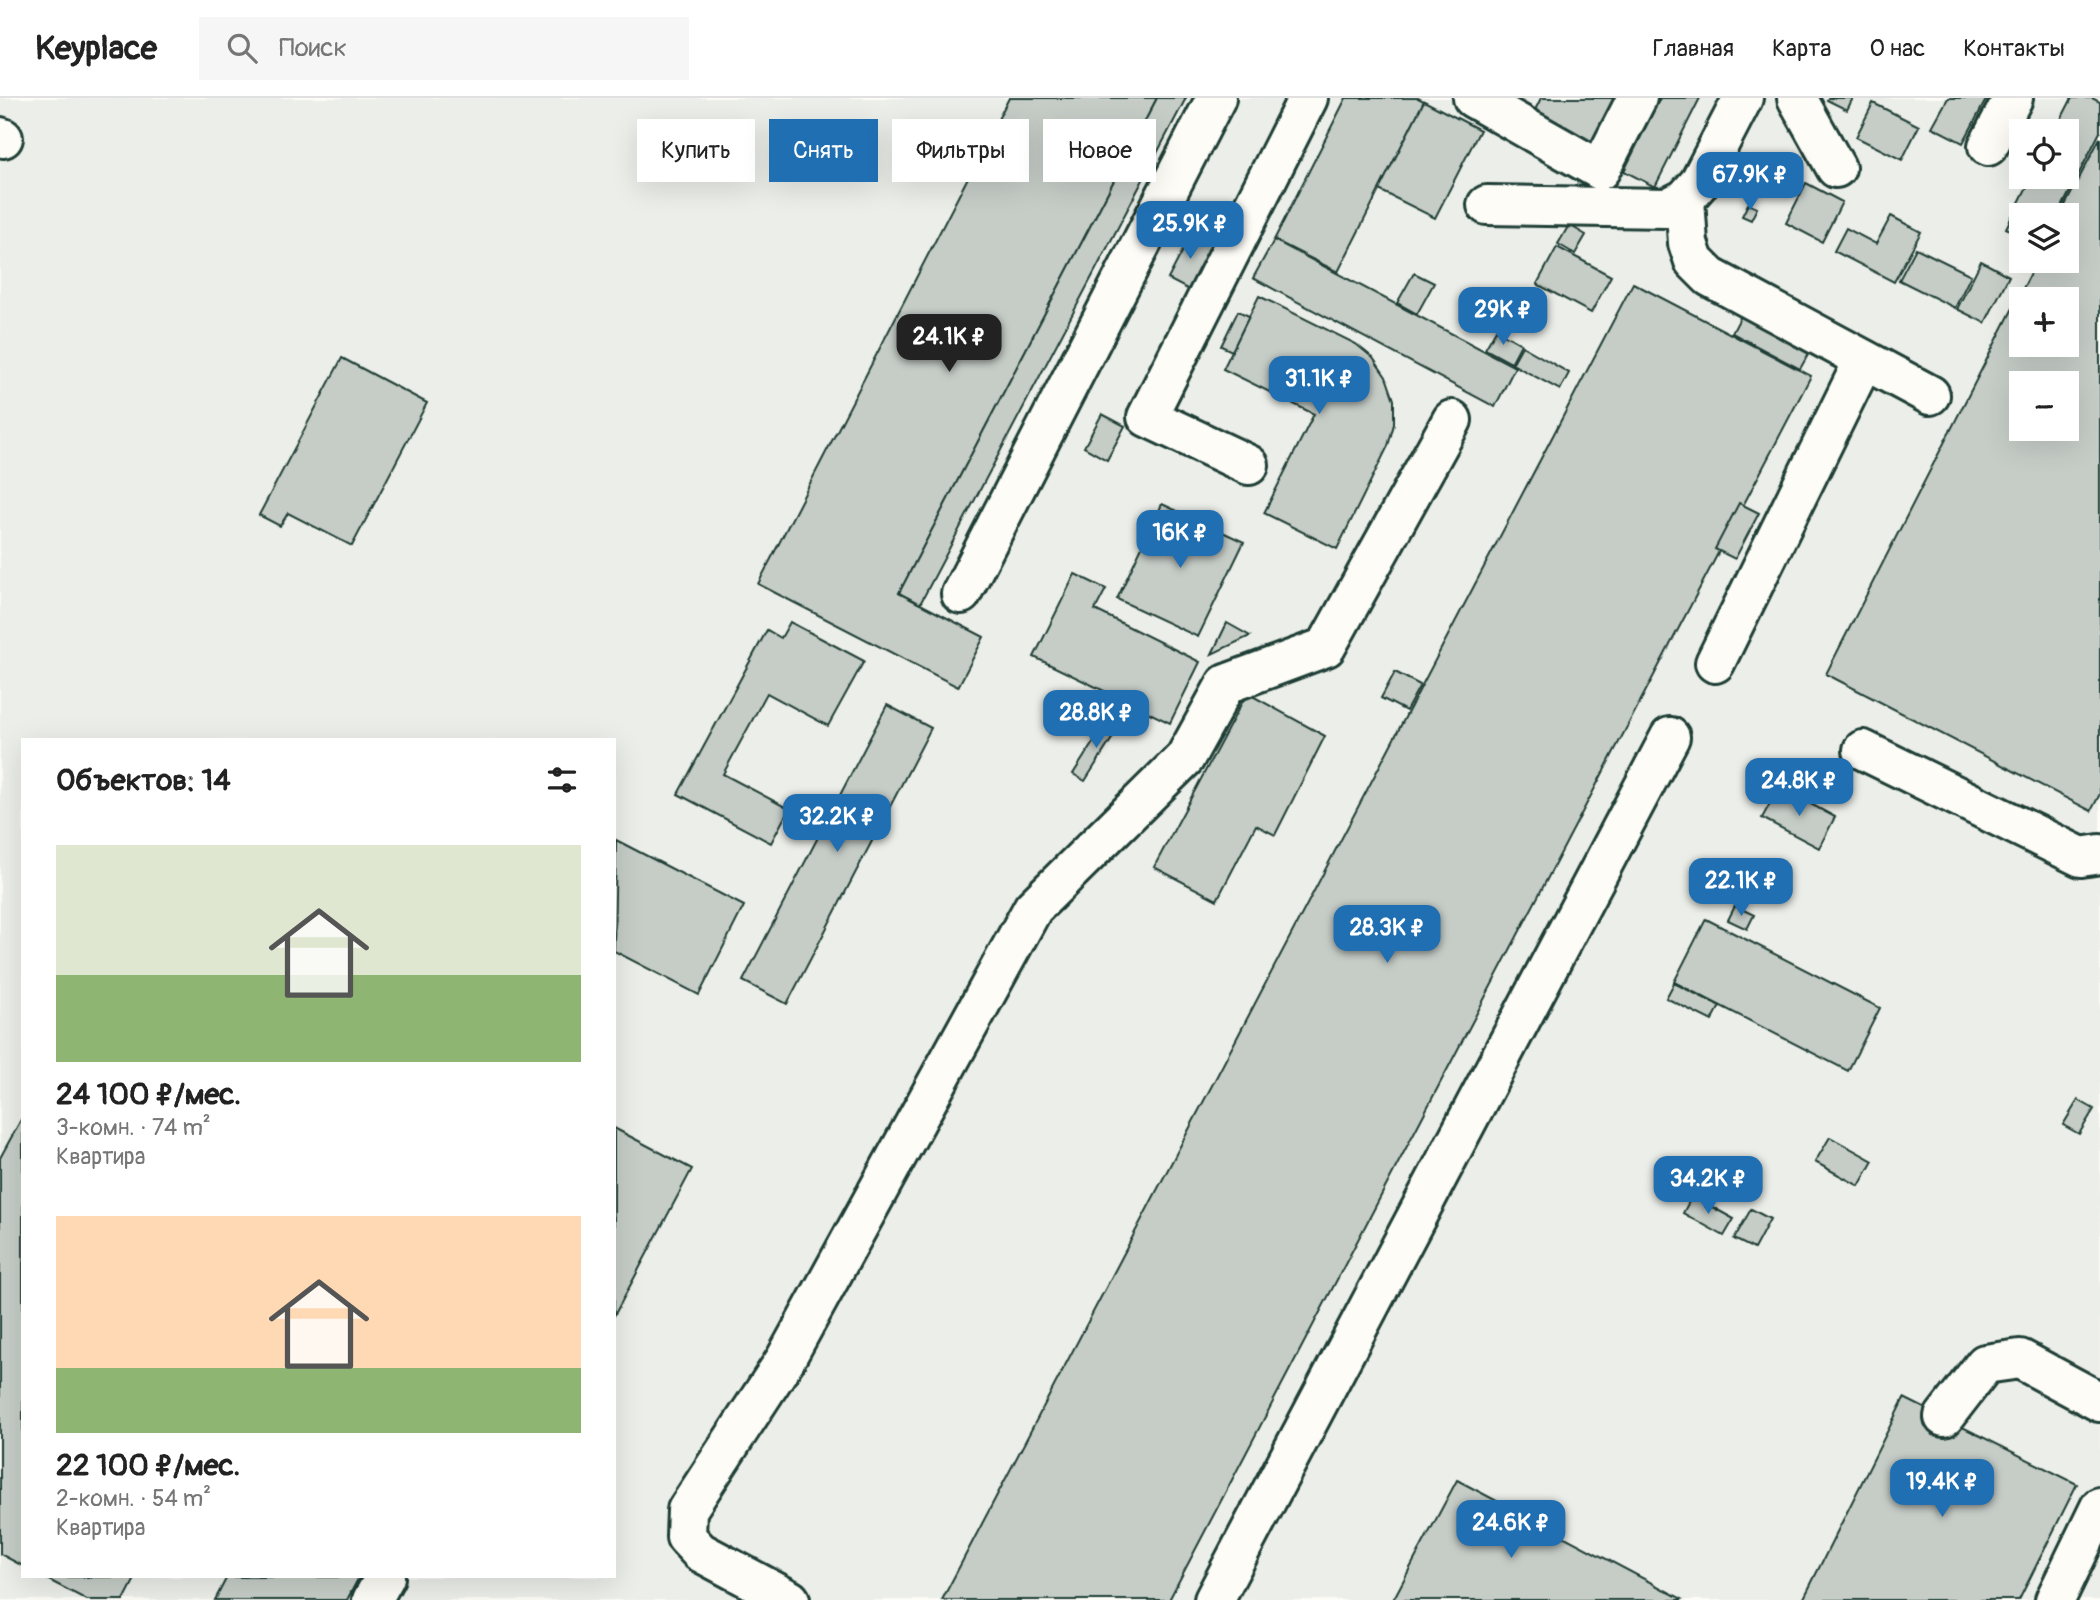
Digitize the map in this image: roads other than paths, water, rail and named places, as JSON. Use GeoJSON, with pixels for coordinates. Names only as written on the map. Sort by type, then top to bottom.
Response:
{"type":"FeatureCollection","features":[{"type":"Feature","properties":{"kind":"lane"},"geometry":{"type":"LineString","coordinates":[[961,594],[1216,98]]}},
{"type":"Feature","properties":{"kind":"lane"},"geometry":{"type":"LineString","coordinates":[[1249,465],[1147,417],[1308,98]]}},
{"type":"Feature","properties":{"kind":"lane"},"geometry":{"type":"LineString","coordinates":[[1473,98],[1513,108],[1600,170],[1637,98]]}},
{"type":"Feature","properties":{"kind":"lane"},"geometry":{"type":"LineString","coordinates":[[1487,205],[1667,208],[1685,199],[1699,183],[1743,98]]}},
{"type":"Feature","properties":{"kind":"lane"},"geometry":{"type":"LineString","coordinates":[[1797,98],[1836,168]]}},
{"type":"Feature","properties":{"kind":"lane"},"geometry":{"type":"LineString","coordinates":[[1989,146],[2013,98]]}},
{"type":"Feature","properties":{"kind":"lane"},"geometry":{"type":"LineString","coordinates":[[1685,199],[1688,243],[1694,261],[1710,277],[1930,395]]}},
{"type":"Feature","properties":{"kind":"lane"},"geometry":{"type":"LineString","coordinates":[[1715,663],[1864,360]]}},
{"type":"Feature","properties":{"kind":"lane"},"geometry":{"type":"LineString","coordinates":[[790,1600],[700,1552],[686,1536],[687,1510],[785,1360],[1033,908],[1185,758],[1226,684],[1326,647],[1452,420]]}},
{"type":"Feature","properties":{"kind":"lane"},"geometry":{"type":"LineString","coordinates":[[1214,1600],[1670,737]]}},
{"type":"Feature","properties":{"kind":"lane"},"geometry":{"type":"LineString","coordinates":[[1863,750],[2081,857],[2100,853]]}},
{"type":"Feature","properties":{"kind":"lane"},"geometry":{"type":"LineString","coordinates":[[1944,1417],[1985,1364],[2020,1359],[2100,1402]]}},
{"type":"Feature","properties":{"kind":"lane"},"geometry":{"type":"LineString","coordinates":[[2055,1600],[2100,1507]]}},
{"type":"Feature","properties":{"kind":"lane"},"geometry":{"type":"LineString","coordinates":[[372,1600],[384,1578]]}}]}
